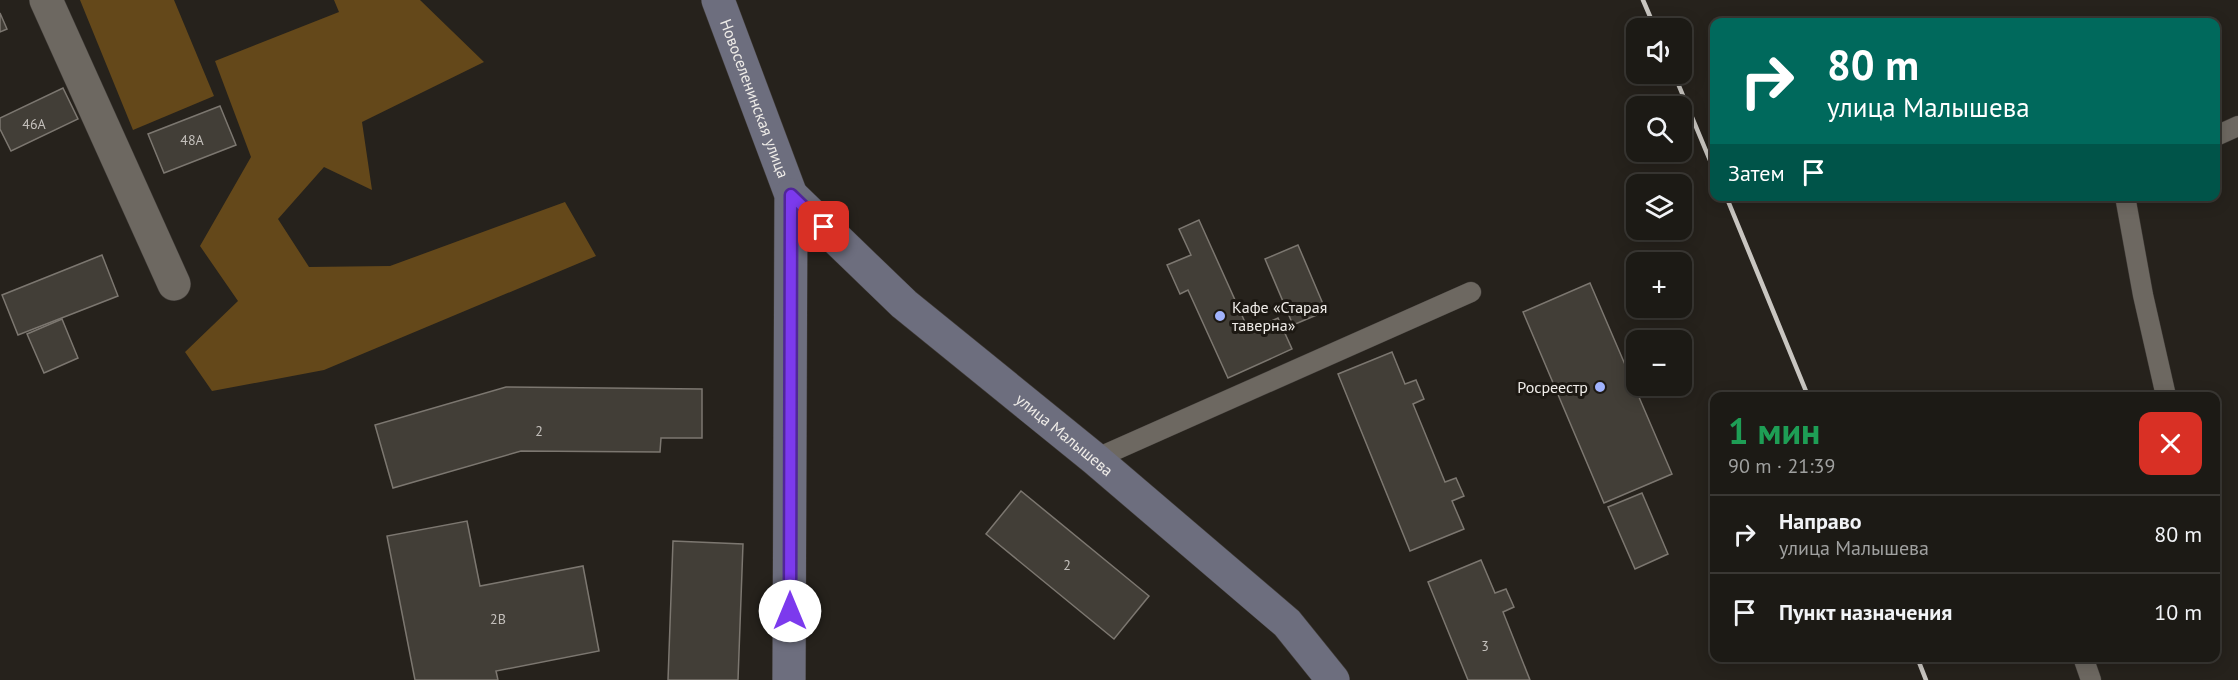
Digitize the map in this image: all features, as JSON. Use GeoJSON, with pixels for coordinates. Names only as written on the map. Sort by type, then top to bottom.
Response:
{"type":"FeatureCollection","features":[{"type":"Feature","properties":{"kind":"street"},"geometry":{"type":"LineString","coordinates":[[46,0],[174,284]]}},
{"type":"Feature","properties":{"kind":"street","name":"Новоселенинская улица"},"geometry":{"type":"LineString","coordinates":[[718,0],[791,195]]}},
{"type":"Feature","properties":{"kind":"street"},"geometry":{"type":"LineString","coordinates":[[789,680],[791,195]]}},
{"type":"Feature","properties":{"kind":"street","name":"улица Малышева"},"geometry":{"type":"LineString","coordinates":[[791,195],[904,304],[1095,459],[1287,623],[1333,680]]}},
{"type":"Feature","properties":{"kind":"lane"},"geometry":{"type":"LineString","coordinates":[[2220,134],[2238,126]]}},
{"type":"Feature","properties":{"kind":"lane"},"geometry":{"type":"LineString","coordinates":[[2126,201],[2143,295],[2165,392]]}},
{"type":"Feature","properties":{"kind":"lane"},"geometry":{"type":"LineString","coordinates":[[1095,459],[1471,292]]}},
{"type":"Feature","properties":{"kind":"lane"},"geometry":{"type":"LineString","coordinates":[[2085,662],[2091,680]]}},
{"type":"Feature","properties":{"kind":"shaded area"},"geometry":{"type":"Polygon","coordinates":[[[80,0],[174,0],[214,96],[133,130],[80,0]]]}},
{"type":"Feature","properties":{"kind":"shaded area"},"geometry":{"type":"Polygon","coordinates":[[[334,0],[420,0],[484,62],[362,122],[372,190],[324,167],[278,219],[309,267],[390,266],[565,202],[596,256],[324,370],[212,391],[185,352],[238,301],[200,246],[251,157],[215,61],[339,12],[334,0]]]}},
{"type":"Feature","properties":{"kind":"building"},"geometry":{"type":"Polygon","coordinates":[[[0,13],[7,29],[0,32],[0,13]]]}},
{"type":"Feature","properties":{"kind":"building"},"geometry":{"type":"Polygon","coordinates":[[[63,88],[78,119],[11,151],[0,129],[0,118],[63,88]]]}},
{"type":"Feature","properties":{"kind":"building"},"geometry":{"type":"Polygon","coordinates":[[[220,106],[236,145],[164,173],[148,134],[220,106]]]}},
{"type":"Feature","properties":{"kind":"building"},"geometry":{"type":"Polygon","coordinates":[[[1199,220],[1249,331],[1278,318],[1292,349],[1228,378],[1188,290],[1180,294],[1167,265],[1191,255],[1179,229],[1199,220]]]}},
{"type":"Feature","properties":{"kind":"building"},"geometry":{"type":"Polygon","coordinates":[[[1298,245],[1326,311],[1293,325],[1265,259],[1298,245]]]}},
{"type":"Feature","properties":{"kind":"building"},"geometry":{"type":"Polygon","coordinates":[[[102,255],[118,296],[18,335],[2,295],[102,255]]]}},
{"type":"Feature","properties":{"kind":"building"},"geometry":{"type":"Polygon","coordinates":[[[1590,283],[1626,367],[1626,396],[1639,396],[1672,474],[1604,503],[1523,312],[1590,283]]]}},
{"type":"Feature","properties":{"kind":"building"},"geometry":{"type":"Polygon","coordinates":[[[62,319],[78,358],[44,373],[27,334],[62,319]]]}},
{"type":"Feature","properties":{"kind":"building"},"geometry":{"type":"Polygon","coordinates":[[[1392,352],[1405,384],[1416,380],[1424,399],[1413,404],[1445,482],[1456,478],[1464,496],[1452,501],[1464,529],[1410,551],[1338,374],[1392,352]]]}},
{"type":"Feature","properties":{"kind":"building"},"geometry":{"type":"Polygon","coordinates":[[[506,387],[702,389],[702,438],[661,438],[660,452],[521,451],[393,488],[375,425],[506,387]]]}},
{"type":"Feature","properties":{"kind":"building"},"geometry":{"type":"Polygon","coordinates":[[[1021,491],[1149,596],[1114,639],[986,534],[1021,491]]]}},
{"type":"Feature","properties":{"kind":"building"},"geometry":{"type":"Polygon","coordinates":[[[1642,493],[1668,554],[1635,569],[1608,507],[1642,493]]]}},
{"type":"Feature","properties":{"kind":"building"},"geometry":{"type":"Polygon","coordinates":[[[467,521],[480,586],[583,566],[599,651],[496,671],[498,680],[415,680],[387,536],[467,521]]]}},
{"type":"Feature","properties":{"kind":"building"},"geometry":{"type":"Polygon","coordinates":[[[673,541],[743,544],[738,680],[668,680],[673,541]]]}},
{"type":"Feature","properties":{"kind":"building"},"geometry":{"type":"Polygon","coordinates":[[[1481,560],[1495,593],[1506,589],[1514,607],[1503,612],[1530,680],[1468,680],[1428,582],[1481,560]]]}},
{"type":"Feature","properties":{"kind":"railway"},"geometry":{"type":"LineString","coordinates":[[1643,0],[1651,18]]}},
{"type":"Feature","properties":{"kind":"railway"},"geometry":{"type":"LineString","coordinates":[[1678,84],[1710,160]]}},
{"type":"Feature","properties":{"kind":"railway"},"geometry":{"type":"LineString","coordinates":[[1728,201],[1806,392]]}},
{"type":"Feature","properties":{"kind":"railway"},"geometry":{"type":"LineString","coordinates":[[1919,662],[1926,680]]}},
{"type":"Feature","properties":{"kind":"place","name":"Кафе «Старая таверна»"},"geometry":{"type":"Point","coordinates":[1220,316]}},
{"type":"Feature","properties":{"kind":"place","name":"Росреестр"},"geometry":{"type":"Point","coordinates":[1600,387]}},
{"type":"Feature","properties":{"kind":"route"},"geometry":{"type":"LineString","coordinates":[[790,611],[791,195],[824,227]]}}]}
